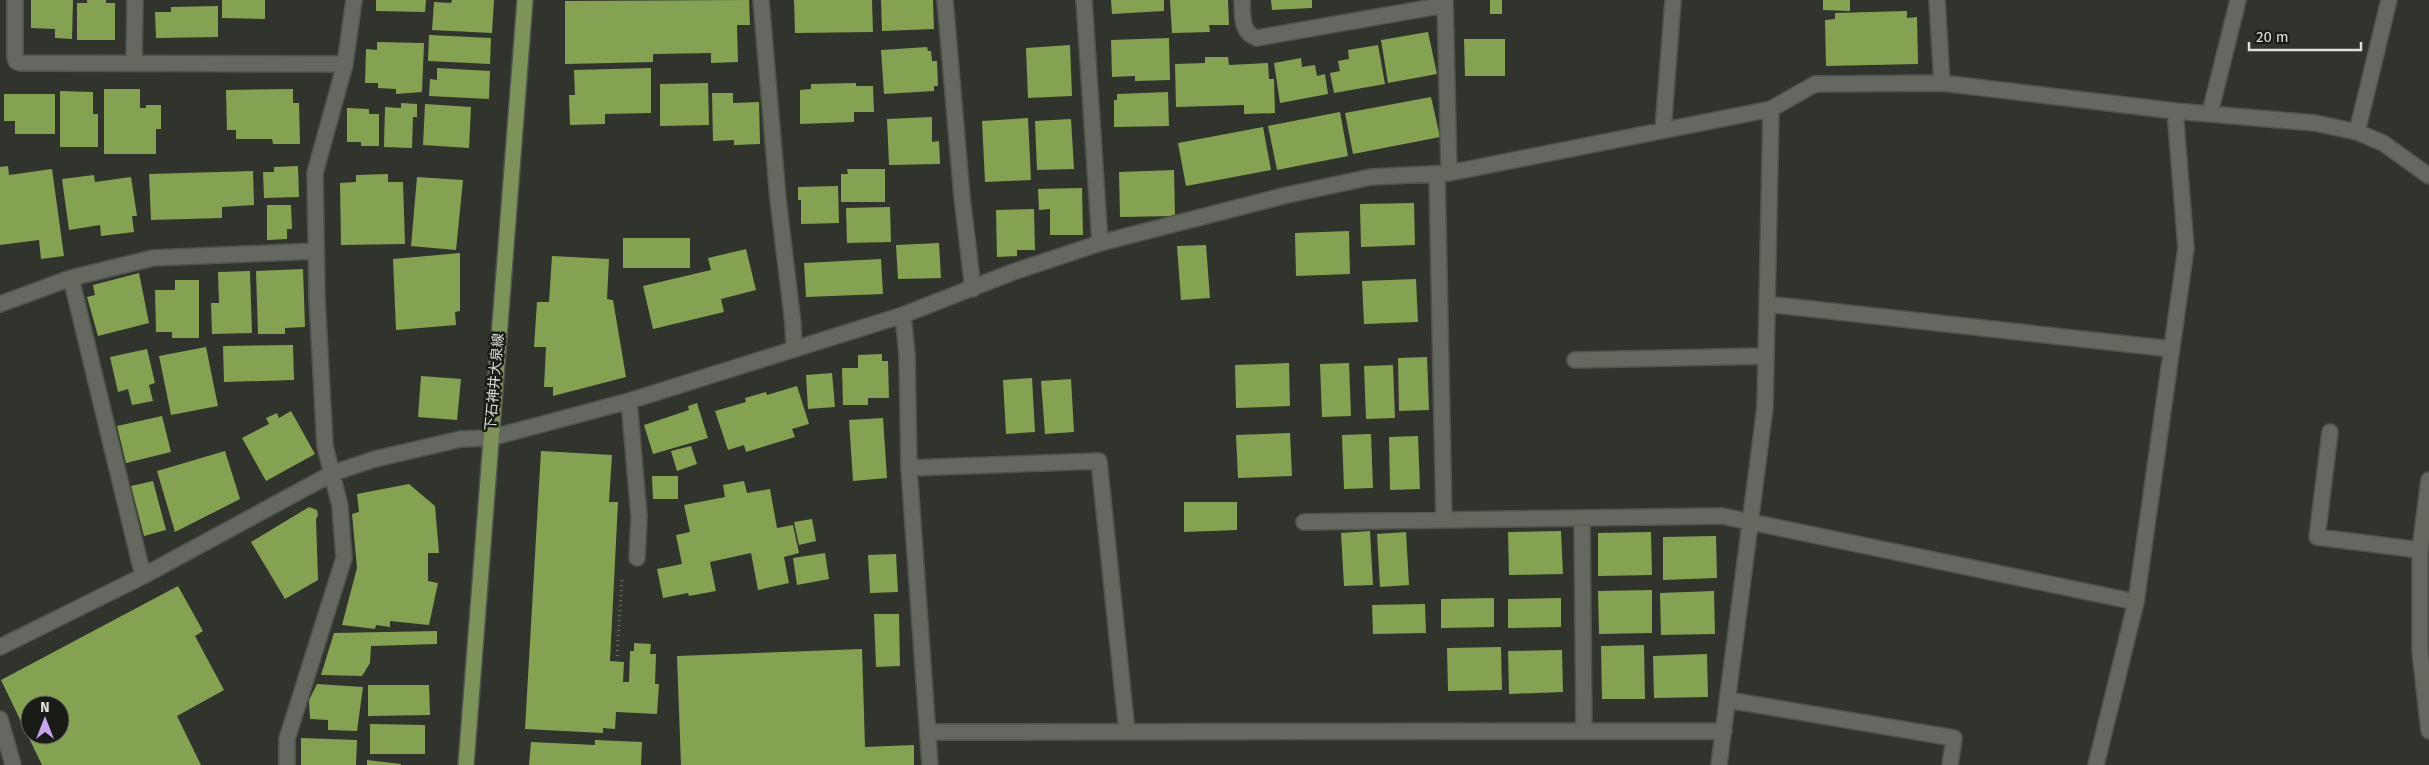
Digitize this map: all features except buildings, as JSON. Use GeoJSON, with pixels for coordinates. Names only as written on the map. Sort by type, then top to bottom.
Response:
{"type":"FeatureCollection","features":[{"type":"Feature","properties":{"kind":"main road","name":"下石神井大泉線"},"geometry":{"type":"LineString","coordinates":[[466,765],[525,0]]}},
{"type":"Feature","properties":{"kind":"street"},"geometry":{"type":"LineString","coordinates":[[15,0],[16,61],[20,63],[345,64]]}},
{"type":"Feature","properties":{"kind":"street"},"geometry":{"type":"LineString","coordinates":[[134,63],[135,0]]}},
{"type":"Feature","properties":{"kind":"street"},"geometry":{"type":"LineString","coordinates":[[287,765],[287,739],[344,558],[340,506],[325,446],[316,251],[315,173],[345,64],[354,0]]}},
{"type":"Feature","properties":{"kind":"street"},"geometry":{"type":"LineString","coordinates":[[761,0],[778,199],[793,324],[794,348]]}},
{"type":"Feature","properties":{"kind":"street"},"geometry":{"type":"LineString","coordinates":[[945,0],[962,197],[973,289]]}},
{"type":"Feature","properties":{"kind":"street"},"geometry":{"type":"LineString","coordinates":[[1084,0],[1100,243]]}},
{"type":"Feature","properties":{"kind":"street"},"geometry":{"type":"LineString","coordinates":[[1242,0],[1244,27],[1249,35],[1257,38],[1445,2],[1443,174],[1444,520]]}},
{"type":"Feature","properties":{"kind":"street"},"geometry":{"type":"LineString","coordinates":[[1662,130],[1673,0]]}},
{"type":"Feature","properties":{"kind":"street"},"geometry":{"type":"LineString","coordinates":[[1937,0],[1942,83]]}},
{"type":"Feature","properties":{"kind":"street"},"geometry":{"type":"LineString","coordinates":[[2210,113],[2238,0]]}},
{"type":"Feature","properties":{"kind":"street"},"geometry":{"type":"LineString","coordinates":[[2357,132],[2389,0]]}},
{"type":"Feature","properties":{"kind":"street"},"geometry":{"type":"LineString","coordinates":[[0,647],[143,576],[332,473],[375,459],[451,442],[490,438],[629,402],[794,348],[903,315],[1013,272],[1100,243],[1287,195],[1371,177],[1443,174],[1771,109],[1815,84],[1942,83],[2176,111],[2315,123],[2357,132],[2383,143],[2429,176]]}},
{"type":"Feature","properties":{"kind":"street"},"geometry":{"type":"LineString","coordinates":[[1719,765],[1765,407],[1771,109]]}},
{"type":"Feature","properties":{"kind":"street"},"geometry":{"type":"LineString","coordinates":[[2096,765],[2136,602],[2186,248],[2176,111]]}},
{"type":"Feature","properties":{"kind":"street"},"geometry":{"type":"LineString","coordinates":[[0,304],[70,278],[153,258],[316,251]]}},
{"type":"Feature","properties":{"kind":"street"},"geometry":{"type":"LineString","coordinates":[[70,278],[143,576]]}},
{"type":"Feature","properties":{"kind":"street"},"geometry":{"type":"LineString","coordinates":[[1767,304],[2172,348]]}},
{"type":"Feature","properties":{"kind":"street"},"geometry":{"type":"LineString","coordinates":[[903,315],[907,355],[910,468],[930,765]]}},
{"type":"Feature","properties":{"kind":"street"},"geometry":{"type":"LineString","coordinates":[[1575,360],[1766,356]]}},
{"type":"Feature","properties":{"kind":"street"},"geometry":{"type":"LineString","coordinates":[[629,402],[639,516],[637,558]]}},
{"type":"Feature","properties":{"kind":"street"},"geometry":{"type":"LineString","coordinates":[[2330,432],[2317,537],[2420,550]]}},
{"type":"Feature","properties":{"kind":"street"},"geometry":{"type":"LineString","coordinates":[[910,468],[1099,461],[1127,732]]}},
{"type":"Feature","properties":{"kind":"street"},"geometry":{"type":"LineString","coordinates":[[2429,480],[2420,550],[2420,651],[2429,731]]}},
{"type":"Feature","properties":{"kind":"street"},"geometry":{"type":"LineString","coordinates":[[1304,522],[1722,516],[2136,602]]}},
{"type":"Feature","properties":{"kind":"street"},"geometry":{"type":"LineString","coordinates":[[1582,518],[1584,731]]}},
{"type":"Feature","properties":{"kind":"street"},"geometry":{"type":"LineString","coordinates":[[1728,700],[1954,738],[1950,765]]}},
{"type":"Feature","properties":{"kind":"street"},"geometry":{"type":"LineString","coordinates":[[0,719],[13,765]]}},
{"type":"Feature","properties":{"kind":"street"},"geometry":{"type":"LineString","coordinates":[[928,732],[1724,731]]}},
{"type":"Feature","properties":{"kind":"path"},"geometry":{"type":"LineString","coordinates":[[617,656],[623,568],[637,558]]}}]}
